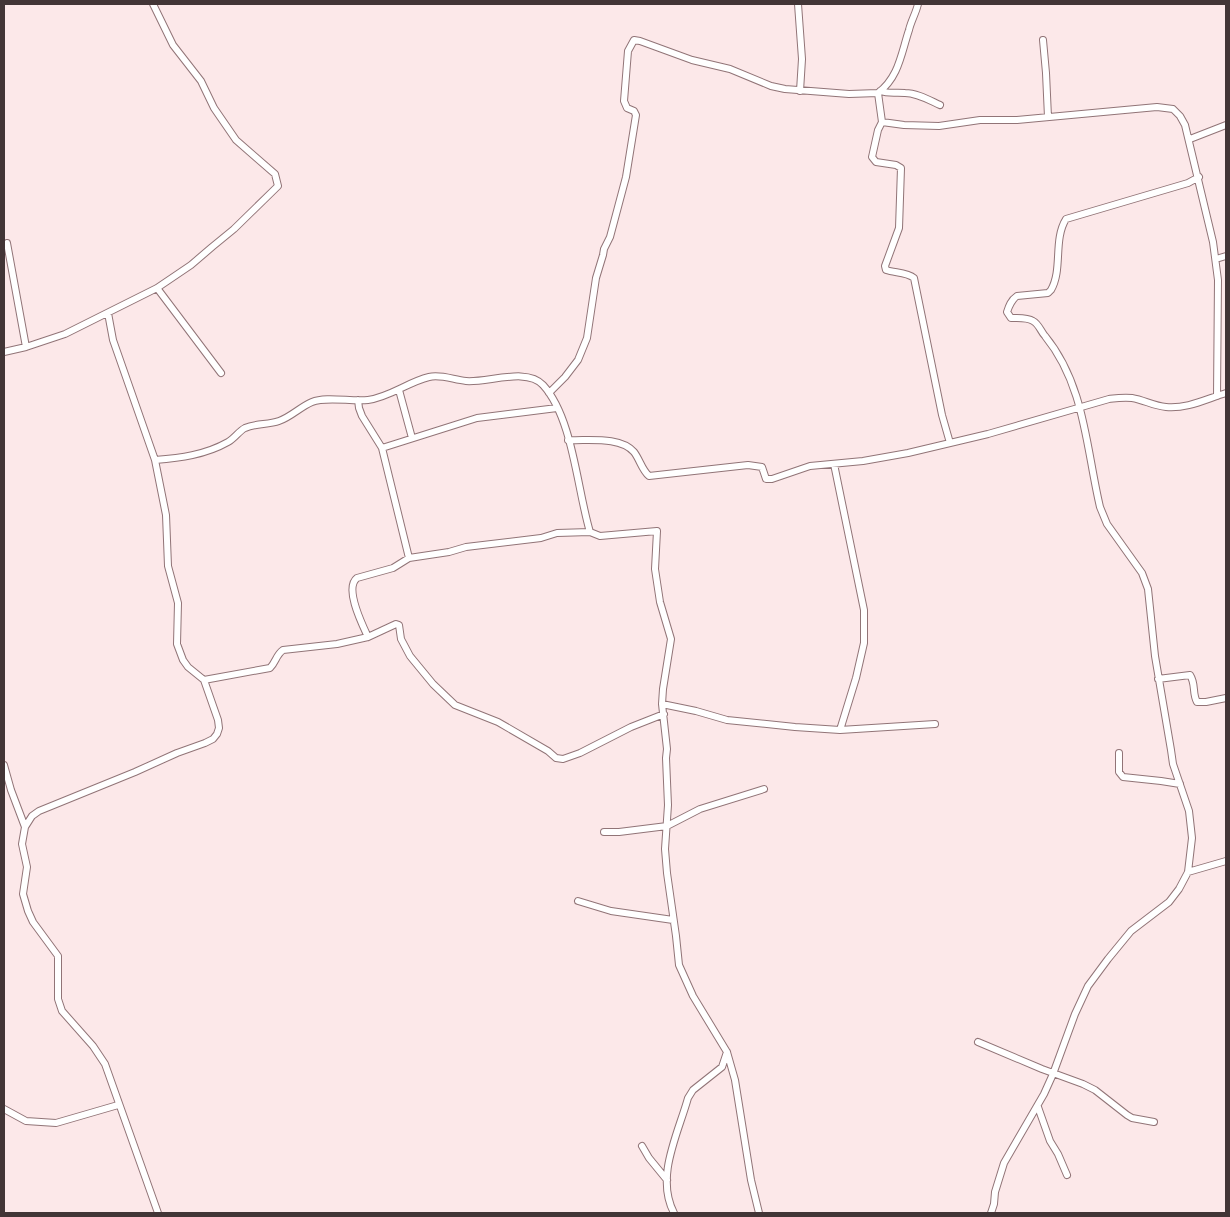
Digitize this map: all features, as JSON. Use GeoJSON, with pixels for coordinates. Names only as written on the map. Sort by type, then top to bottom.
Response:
{"type":"FeatureCollection","features":[{"type":"Feature","properties":{"kind":"street"},"geometry":{"type":"LineString","coordinates":[[4,352],[65,334],[157,288],[191,265],[227,235],[278,186],[275,174],[236,140],[214,108],[201,81],[172,45],[153,4]]}},
{"type":"Feature","properties":{"kind":"street"},"geometry":{"type":"LineString","coordinates":[[798,4],[802,59],[800,91]]}},
{"type":"Feature","properties":{"kind":"street"},"geometry":{"type":"LineString","coordinates":[[879,92],[887,86],[900,62],[908,31],[918,4]]}},
{"type":"Feature","properties":{"kind":"street"},"geometry":{"type":"LineString","coordinates":[[549,393],[578,360],[585,344],[593,294],[596,288],[596,278],[624,186],[636,115],[634,111],[627,108],[624,101],[628,50],[634,40],[640,40],[692,60],[730,69],[772,86],[800,91],[849,94],[906,93],[940,105]]}},
{"type":"Feature","properties":{"kind":"street"},"geometry":{"type":"LineString","coordinates":[[1043,40],[1048,117]]}},
{"type":"Feature","properties":{"kind":"street"},"geometry":{"type":"LineString","coordinates":[[879,92],[882,122],[878,130],[872,157],[876,162],[896,165],[901,168],[899,228],[884,266],[886,270],[914,278],[942,414],[950,442]]}},
{"type":"Feature","properties":{"kind":"street"},"geometry":{"type":"LineString","coordinates":[[882,122],[939,126],[980,120],[1002,121],[1165,107],[1173,109],[1180,116],[1190,139],[1216,260],[1218,312],[1217,396]]}},
{"type":"Feature","properties":{"kind":"street"},"geometry":{"type":"LineString","coordinates":[[1190,139],[1226,125]]}},
{"type":"Feature","properties":{"kind":"street"},"geometry":{"type":"LineString","coordinates":[[991,1213],[1004,1163],[1038,1107],[1054,1074],[1081,999],[1097,972],[1131,931],[1169,902],[1180,889],[1188,872],[1192,827],[1170,750],[1158,679],[1148,589],[1142,573],[1107,524],[1096,491],[1080,407],[1069,376],[1053,345],[1033,321],[1011,318],[1008,316],[1008,307],[1017,296],[1052,290],[1060,232],[1066,219],[1199,178]]}},
{"type":"Feature","properties":{"kind":"street"},"geometry":{"type":"LineString","coordinates":[[7,243],[26,347]]}},
{"type":"Feature","properties":{"kind":"street"},"geometry":{"type":"LineString","coordinates":[[1216,260],[1226,256]]}},
{"type":"Feature","properties":{"kind":"street"},"geometry":{"type":"LineString","coordinates":[[157,288],[221,373]]}},
{"type":"Feature","properties":{"kind":"street"},"geometry":{"type":"LineString","coordinates":[[108,313],[113,340],[155,460],[166,516],[168,566],[178,603],[177,644],[188,667],[204,680],[219,728],[213,739],[39,811],[32,816],[25,827],[22,844],[27,867],[23,894],[33,922],[58,956],[58,999],[62,1012],[93,1046],[109,1073],[118,1104],[149,1184],[158,1213]]}},
{"type":"Feature","properties":{"kind":"street"},"geometry":{"type":"LineString","coordinates":[[155,460],[184,458],[214,448],[233,439],[243,429],[291,416],[318,400],[369,400],[399,390],[430,376],[467,382],[500,377],[526,377],[537,379],[549,393],[565,425],[590,532]]}},
{"type":"Feature","properties":{"kind":"street"},"geometry":{"type":"LineString","coordinates":[[399,390],[412,438]]}},
{"type":"Feature","properties":{"kind":"street"},"geometry":{"type":"LineString","coordinates":[[568,440],[622,443],[635,454],[649,476],[748,465],[762,467],[766,479],[772,479],[810,466],[862,461],[988,434],[1109,399],[1124,397],[1166,407],[1183,406],[1226,393]]}},
{"type":"Feature","properties":{"kind":"street"},"geometry":{"type":"LineString","coordinates":[[358,400],[362,416],[382,448],[409,558]]}},
{"type":"Feature","properties":{"kind":"street"},"geometry":{"type":"LineString","coordinates":[[382,448],[477,418],[557,408]]}},
{"type":"Feature","properties":{"kind":"street"},"geometry":{"type":"LineString","coordinates":[[834,464],[864,610],[865,632],[856,678],[840,730]]}},
{"type":"Feature","properties":{"kind":"street"},"geometry":{"type":"LineString","coordinates":[[368,637],[357,610],[352,586],[354,580],[393,568],[409,558],[449,552],[466,547],[541,538],[557,533],[590,532],[600,536],[657,531],[655,569],[660,602],[671,639],[662,704],[668,749],[666,758],[668,785],[666,826],[667,873],[679,965],[684,978],[727,1052],[735,1080],[751,1180],[759,1213]]}},
{"type":"Feature","properties":{"kind":"street"},"geometry":{"type":"LineString","coordinates":[[204,680],[270,668],[283,650],[337,644],[368,637],[396,624],[399,625],[401,639],[410,656],[433,684],[455,705],[498,722],[548,751],[556,758],[568,758],[631,727],[664,714]]}},
{"type":"Feature","properties":{"kind":"street"},"geometry":{"type":"LineString","coordinates":[[1158,679],[1190,675],[1194,683],[1197,702],[1226,698]]}},
{"type":"Feature","properties":{"kind":"street"},"geometry":{"type":"LineString","coordinates":[[662,704],[696,710],[728,720],[840,730],[935,724]]}},
{"type":"Feature","properties":{"kind":"street"},"geometry":{"type":"LineString","coordinates":[[1120,753],[1119,772],[1123,778],[1180,784]]}},
{"type":"Feature","properties":{"kind":"street"},"geometry":{"type":"LineString","coordinates":[[4,764],[11,790],[25,827]]}},
{"type":"Feature","properties":{"kind":"street"},"geometry":{"type":"LineString","coordinates":[[604,832],[666,826],[700,809],[764,789]]}},
{"type":"Feature","properties":{"kind":"street"},"geometry":{"type":"LineString","coordinates":[[1188,872],[1226,861]]}},
{"type":"Feature","properties":{"kind":"street"},"geometry":{"type":"LineString","coordinates":[[578,901],[611,911],[673,920]]}},
{"type":"Feature","properties":{"kind":"street"},"geometry":{"type":"LineString","coordinates":[[978,1042],[1083,1084],[1095,1090],[1132,1118],[1154,1122]]}},
{"type":"Feature","properties":{"kind":"street"},"geometry":{"type":"LineString","coordinates":[[674,1213],[670,1206],[667,1180],[671,1152],[688,1098],[693,1090],[722,1067],[727,1052]]}},
{"type":"Feature","properties":{"kind":"street"},"geometry":{"type":"LineString","coordinates":[[4,1109],[26,1121],[56,1123],[118,1104]]}},
{"type":"Feature","properties":{"kind":"street"},"geometry":{"type":"LineString","coordinates":[[1038,1107],[1050,1142],[1058,1154],[1067,1175]]}},
{"type":"Feature","properties":{"kind":"street"},"geometry":{"type":"LineString","coordinates":[[642,1146],[667,1180]]}}]}
